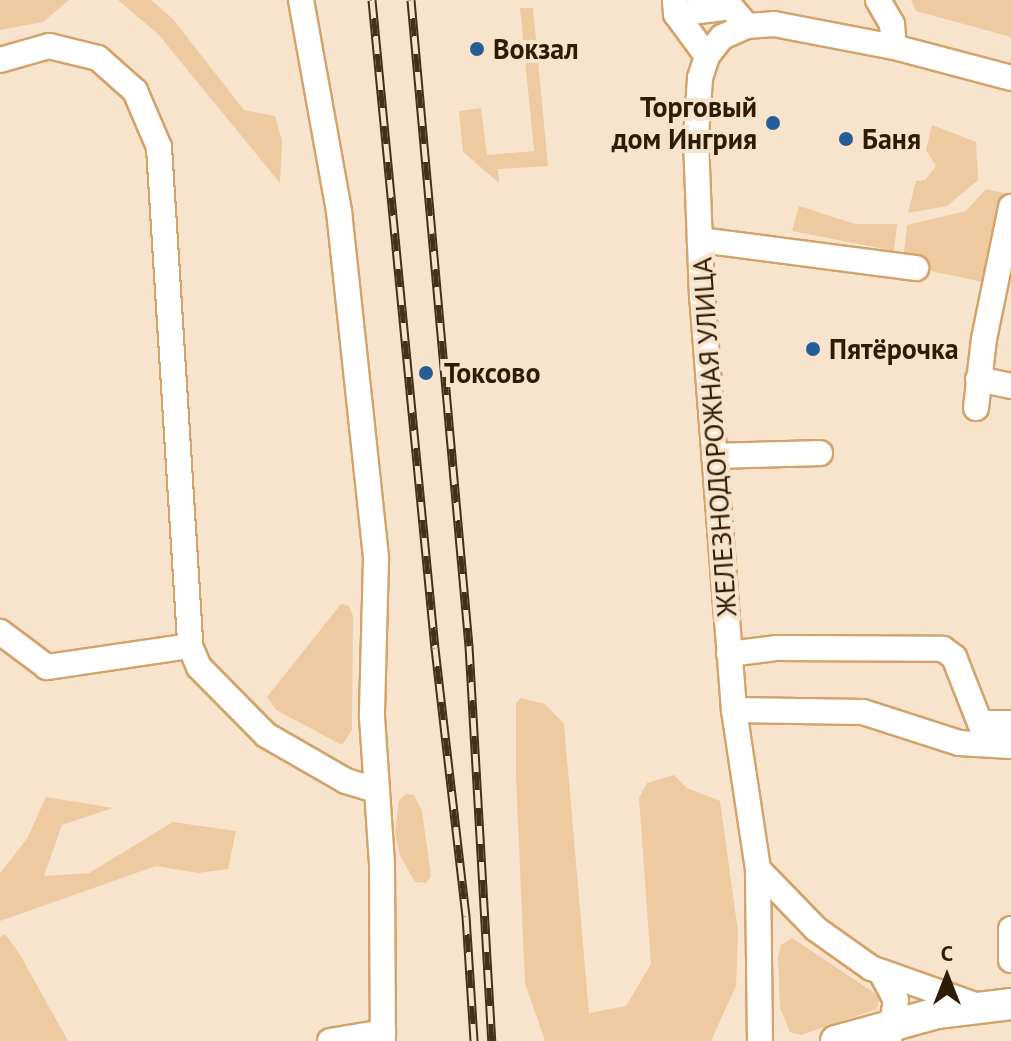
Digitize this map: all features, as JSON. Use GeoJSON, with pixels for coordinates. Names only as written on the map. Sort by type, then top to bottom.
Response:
{"type":"FeatureCollection","features":[{"type":"Feature","properties":{"kind":"main road"},"geometry":{"type":"LineString","coordinates":[[836,1041],[888,1033],[981,1006],[1011,1004]]}},
{"type":"Feature","properties":{"kind":"street"},"geometry":{"type":"LineString","coordinates":[[301,0],[339,211],[376,559],[372,655],[383,1037],[330,1041]]}},
{"type":"Feature","properties":{"kind":"street"},"geometry":{"type":"LineString","coordinates":[[878,0],[893,36]]}},
{"type":"Feature","properties":{"kind":"street"},"geometry":{"type":"LineString","coordinates":[[893,36],[897,0]]}},
{"type":"Feature","properties":{"kind":"street"},"geometry":{"type":"LineString","coordinates":[[676,7],[731,7],[752,25]]}},
{"type":"Feature","properties":{"kind":"street"},"geometry":{"type":"LineString","coordinates":[[676,7],[707,56],[722,37],[752,25],[802,27],[893,36],[1011,78]]}},
{"type":"Feature","properties":{"kind":"street"},"geometry":{"type":"LineString","coordinates":[[0,60],[49,46],[98,58],[135,91],[159,147],[190,646],[199,667],[266,735],[346,781],[376,790]]}},
{"type":"Feature","properties":{"kind":"street","name":"ЖЕЛЕЗНОДОРОЖНАЯ УЛИЦА"},"geometry":{"type":"LineString","coordinates":[[707,56],[696,137],[700,240],[734,710],[758,869],[760,1041]]}},
{"type":"Feature","properties":{"kind":"street"},"geometry":{"type":"LineString","coordinates":[[976,408],[978,379],[1011,207]]}},
{"type":"Feature","properties":{"kind":"street"},"geometry":{"type":"LineString","coordinates":[[700,240],[916,268]]}},
{"type":"Feature","properties":{"kind":"street"},"geometry":{"type":"LineString","coordinates":[[978,379],[1011,386]]}},
{"type":"Feature","properties":{"kind":"street"},"geometry":{"type":"LineString","coordinates":[[714,456],[820,453]]}},
{"type":"Feature","properties":{"kind":"street"},"geometry":{"type":"LineString","coordinates":[[0,632],[47,667],[190,646]]}},
{"type":"Feature","properties":{"kind":"street"},"geometry":{"type":"LineString","coordinates":[[729,654],[776,648],[943,649],[954,657],[980,723],[1011,723]]}},
{"type":"Feature","properties":{"kind":"street"},"geometry":{"type":"LineString","coordinates":[[734,710],[863,712],[959,743],[1011,746]]}},
{"type":"Feature","properties":{"kind":"street"},"geometry":{"type":"LineString","coordinates":[[758,869],[816,929],[883,976],[981,1006]]}},
{"type":"Feature","properties":{"kind":"street"},"geometry":{"type":"LineString","coordinates":[[1011,929],[1011,960]]}},
{"type":"Feature","properties":{"kind":"street"},"geometry":{"type":"LineString","coordinates":[[883,976],[896,1000],[888,1033]]}},
{"type":"Feature","properties":{"kind":"shaded area"},"geometry":{"type":"Polygon","coordinates":[[[0,0],[69,0],[43,22],[0,30],[0,0]]]}},
{"type":"Feature","properties":{"kind":"shaded area"},"geometry":{"type":"Polygon","coordinates":[[[118,0],[151,0],[172,18],[244,110],[275,116],[282,141],[280,183],[158,34],[118,0]]]}},
{"type":"Feature","properties":{"kind":"shaded area"},"geometry":{"type":"Polygon","coordinates":[[[911,0],[1011,0],[1011,37],[916,11],[911,0]]]}},
{"type":"Feature","properties":{"kind":"shaded area"},"geometry":{"type":"Polygon","coordinates":[[[520,8],[533,8],[548,166],[498,169],[499,183],[463,152],[459,111],[481,108],[487,155],[534,151],[520,8]]]}},
{"type":"Feature","properties":{"kind":"shaded area"},"geometry":{"type":"Polygon","coordinates":[[[932,125],[976,142],[978,180],[947,206],[908,213],[916,181],[925,180],[936,166],[926,150],[932,125]]]}},
{"type":"Feature","properties":{"kind":"shaded area"},"geometry":{"type":"Polygon","coordinates":[[[986,189],[1008,194],[983,282],[921,269],[922,257],[904,252],[907,225],[966,211],[986,189]]]}},
{"type":"Feature","properties":{"kind":"shaded area"},"geometry":{"type":"Polygon","coordinates":[[[799,206],[855,224],[897,224],[894,251],[792,231],[799,206]]]}},
{"type":"Feature","properties":{"kind":"shaded area"},"geometry":{"type":"Polygon","coordinates":[[[341,604],[349,606],[353,616],[352,730],[342,745],[276,710],[267,697],[341,604]]]}},
{"type":"Feature","properties":{"kind":"shaded area"},"geometry":{"type":"Polygon","coordinates":[[[521,698],[545,704],[564,724],[589,1013],[626,1006],[651,964],[639,798],[647,783],[674,775],[687,788],[720,801],[738,932],[736,986],[711,1041],[545,1041],[525,983],[516,777],[516,703],[521,698]]]}},
{"type":"Feature","properties":{"kind":"shaded area"},"geometry":{"type":"Polygon","coordinates":[[[406,794],[414,795],[422,811],[431,877],[426,883],[415,882],[400,856],[395,833],[399,800],[406,794]]]}},
{"type":"Feature","properties":{"kind":"shaded area"},"geometry":{"type":"Polygon","coordinates":[[[46,797],[113,808],[62,825],[44,876],[89,873],[173,822],[236,831],[228,869],[198,873],[156,866],[0,921],[0,873],[27,839],[46,797]]]}},
{"type":"Feature","properties":{"kind":"shaded area"},"geometry":{"type":"Polygon","coordinates":[[[5,934],[19,953],[68,1041],[0,1041],[0,937],[5,934]]]}},
{"type":"Feature","properties":{"kind":"shaded area"},"geometry":{"type":"Polygon","coordinates":[[[792,938],[873,992],[879,998],[877,1009],[801,1035],[790,1032],[780,1008],[778,957],[781,945],[792,938]]]}},
{"type":"Feature","properties":{"kind":"railway"},"geometry":{"type":"LineString","coordinates":[[372,0],[435,648],[466,916],[474,1041]]}},
{"type":"Feature","properties":{"kind":"railway"},"geometry":{"type":"LineString","coordinates":[[411,0],[469,646],[492,1041]]}},
{"type":"Feature","properties":{"kind":"place","name":"Вокзал"},"geometry":{"type":"Point","coordinates":[477,49]}},
{"type":"Feature","properties":{"kind":"place","name":"Торговый дом Ингрия"},"geometry":{"type":"Point","coordinates":[773,123]}},
{"type":"Feature","properties":{"kind":"place","name":"Баня"},"geometry":{"type":"Point","coordinates":[846,139]}},
{"type":"Feature","properties":{"kind":"place","name":"Пятёрочка"},"geometry":{"type":"Point","coordinates":[813,349]}},
{"type":"Feature","properties":{"kind":"place","name":"Токсово"},"geometry":{"type":"Point","coordinates":[426,373]}}]}
